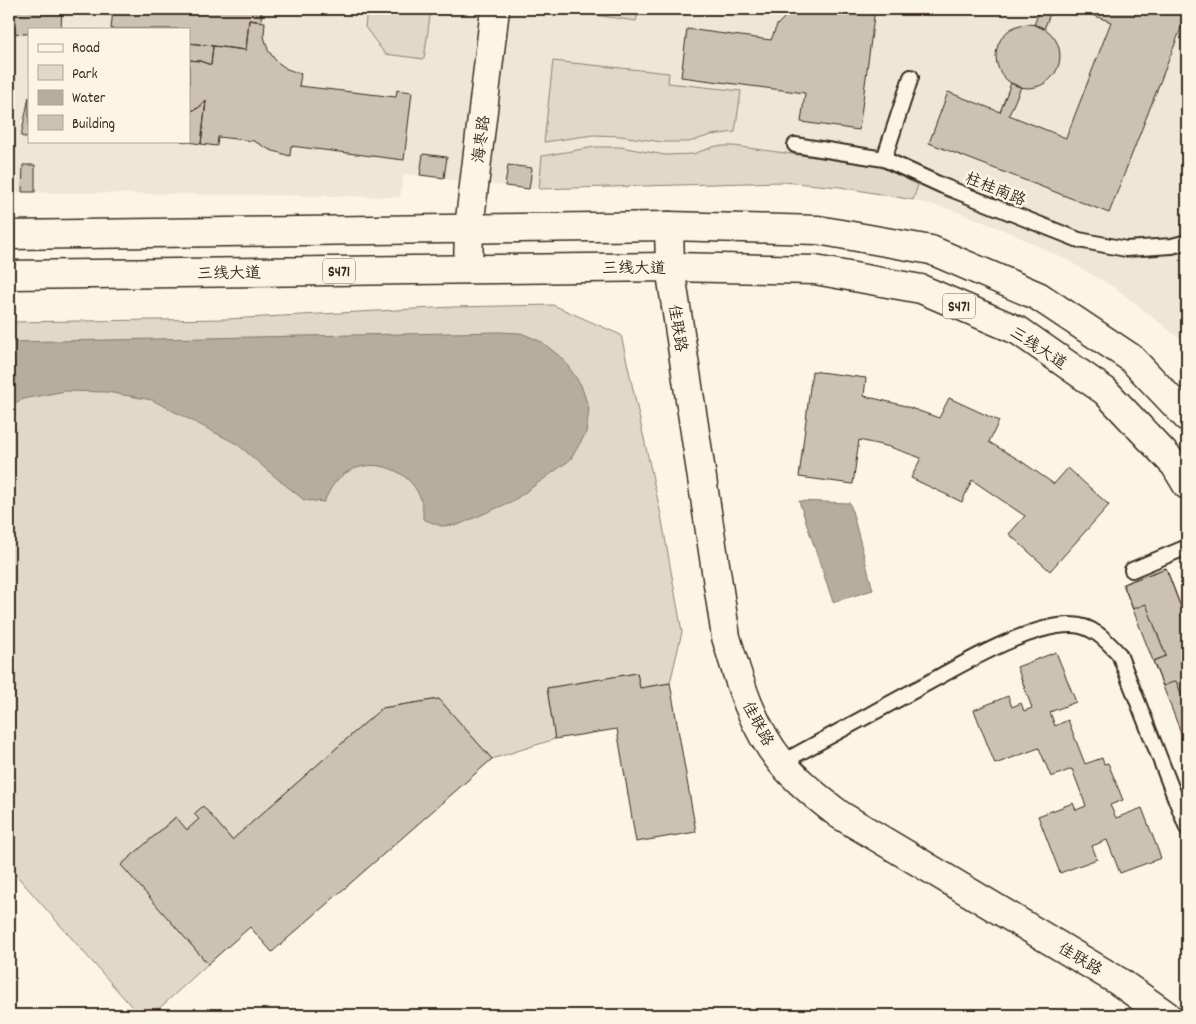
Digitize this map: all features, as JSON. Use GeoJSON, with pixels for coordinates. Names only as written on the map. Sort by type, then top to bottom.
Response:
{"type":"FeatureCollection","features":[{"type":"Feature","properties":{"kind":"main road","name":"海枣路"},"geometry":{"type":"LineString","coordinates":[[468,269],[469,228],[495,9]]}},
{"type":"Feature","properties":{"kind":"main road","name":"S471"},"geometry":{"type":"LineString","coordinates":[[9,235],[669,226],[818,230],[931,250],[1038,296],[1131,358],[1187,417]]}},
{"type":"Feature","properties":{"kind":"main road","name":"佳联路"},"geometry":{"type":"LineString","coordinates":[[669,226],[670,267],[726,637],[739,683],[757,725],[781,762],[809,791],[840,815],[1118,980],[1166,1015]]}},
{"type":"Feature","properties":{"kind":"main road","name":"三线大道"},"geometry":{"type":"LineString","coordinates":[[9,275],[670,267],[815,270],[921,290],[1019,331],[1105,391],[1175,465],[1187,485]]}},
{"type":"Feature","properties":{"kind":"lane"},"geometry":{"type":"LineString","coordinates":[[884,159],[911,77]]}},
{"type":"Feature","properties":{"kind":"lane","name":"柱桂南路"},"geometry":{"type":"LineString","coordinates":[[795,145],[884,159],[943,186],[1078,240],[1126,249],[1172,246],[1187,242]]}},
{"type":"Feature","properties":{"kind":"lane"},"geometry":{"type":"LineString","coordinates":[[1132,570],[1187,548]]}},
{"type":"Feature","properties":{"kind":"lane"},"geometry":{"type":"LineString","coordinates":[[781,762],[978,656],[1015,639],[1046,629],[1072,625],[1090,629],[1106,640],[1119,654],[1187,828]]}},
{"type":"Feature","properties":{"kind":"shaded area"},"geometry":{"type":"Polygon","coordinates":[[[9,9],[1187,9],[1187,348],[1179,338],[1117,289],[1065,259],[1011,233],[953,210],[896,196],[840,187],[783,182],[529,189],[404,174],[400,197],[9,192],[9,9]]]}},
{"type":"Feature","properties":{"kind":"green space"},"geometry":{"type":"Polygon","coordinates":[[[367,9],[431,9],[424,59],[385,54],[365,27],[367,9]]]}},
{"type":"Feature","properties":{"kind":"green space"},"geometry":{"type":"Polygon","coordinates":[[[560,9],[639,9],[636,21],[560,9]]]}},
{"type":"Feature","properties":{"kind":"green space"},"geometry":{"type":"Polygon","coordinates":[[[553,61],[669,73],[668,83],[741,91],[735,132],[711,135],[689,142],[662,142],[621,136],[593,135],[544,142],[553,61]]]}},
{"type":"Feature","properties":{"kind":"green space"},"geometry":{"type":"Polygon","coordinates":[[[716,146],[734,146],[879,166],[918,185],[913,200],[840,187],[783,182],[539,189],[542,156],[595,147],[620,147],[665,155],[693,154],[716,146]]]}},
{"type":"Feature","properties":{"kind":"green space"},"geometry":{"type":"Polygon","coordinates":[[[553,305],[621,335],[661,515],[682,632],[670,683],[640,688],[637,673],[547,688],[555,739],[492,759],[439,699],[382,708],[232,840],[203,807],[194,814],[199,819],[187,830],[175,817],[122,865],[208,964],[152,1015],[139,1015],[9,867],[9,322],[227,319],[452,307],[553,305]]]}},
{"type":"Feature","properties":{"kind":"water"},"geometry":{"type":"Polygon","coordinates":[[[521,333],[542,342],[563,359],[581,385],[589,409],[586,433],[570,460],[513,501],[458,525],[441,526],[423,519],[422,504],[418,492],[410,482],[401,474],[379,466],[355,468],[344,474],[330,490],[324,502],[304,500],[237,444],[152,400],[107,392],[65,391],[24,399],[9,405],[9,342],[521,333]]]}},
{"type":"Feature","properties":{"kind":"water"},"geometry":{"type":"Polygon","coordinates":[[[799,501],[850,503],[873,590],[833,602],[799,501]]]}},
{"type":"Feature","properties":{"kind":"building"},"geometry":{"type":"Polygon","coordinates":[[[9,9],[62,9],[61,28],[28,28],[28,34],[9,33],[9,9]]]}},
{"type":"Feature","properties":{"kind":"building"},"geometry":{"type":"Polygon","coordinates":[[[113,9],[262,9],[261,22],[249,20],[246,50],[190,43],[190,28],[111,28],[113,9]]]}},
{"type":"Feature","properties":{"kind":"building"},"geometry":{"type":"Polygon","coordinates":[[[797,9],[875,9],[859,130],[801,122],[805,93],[681,77],[687,29],[771,40],[777,25],[788,14],[797,9]]]}},
{"type":"Feature","properties":{"kind":"building"},"geometry":{"type":"Polygon","coordinates":[[[1040,9],[1052,9],[1044,29],[1034,25],[1040,9]]]}},
{"type":"Feature","properties":{"kind":"building"},"geometry":{"type":"Polygon","coordinates":[[[1076,9],[1187,9],[1109,213],[929,143],[948,92],[1000,112],[1011,83],[1021,87],[1009,115],[1066,138],[1111,22],[1076,9]]]}},
{"type":"Feature","properties":{"kind":"building"},"geometry":{"type":"Polygon","coordinates":[[[249,20],[265,22],[264,36],[268,50],[276,61],[287,69],[301,74],[299,86],[396,97],[397,90],[412,92],[404,160],[291,146],[290,156],[270,150],[254,141],[218,137],[217,146],[201,144],[206,101],[190,112],[190,60],[211,65],[213,46],[246,50],[249,20]]]}},
{"type":"Feature","properties":{"kind":"building"},"geometry":{"type":"Polygon","coordinates":[[[1028,24],[1046,30],[1054,38],[1060,56],[1054,74],[1046,82],[1028,88],[1010,82],[1002,74],[996,56],[1002,38],[1010,30],[1028,24]]]}},
{"type":"Feature","properties":{"kind":"building"},"geometry":{"type":"Polygon","coordinates":[[[190,43],[213,46],[211,65],[190,60],[190,43]]]}},
{"type":"Feature","properties":{"kind":"building"},"geometry":{"type":"Polygon","coordinates":[[[206,101],[201,144],[188,142],[190,142],[190,112],[206,101]]]}},
{"type":"Feature","properties":{"kind":"building"},"geometry":{"type":"Polygon","coordinates":[[[28,102],[28,138],[21,136],[28,102]]]}},
{"type":"Feature","properties":{"kind":"building"},"geometry":{"type":"Polygon","coordinates":[[[423,154],[447,157],[444,178],[420,175],[423,154]]]}},
{"type":"Feature","properties":{"kind":"building"},"geometry":{"type":"Polygon","coordinates":[[[23,165],[35,165],[35,192],[22,192],[23,165]]]}},
{"type":"Feature","properties":{"kind":"building"},"geometry":{"type":"Polygon","coordinates":[[[508,165],[532,168],[529,189],[505,186],[508,165]]]}},
{"type":"Feature","properties":{"kind":"building"},"geometry":{"type":"Polygon","coordinates":[[[812,371],[866,378],[864,396],[902,405],[939,418],[949,398],[999,421],[989,442],[1054,484],[1068,468],[1109,505],[1050,571],[1009,534],[1025,516],[972,480],[962,502],[911,478],[921,458],[890,447],[859,440],[853,484],[799,477],[812,371]]]}},
{"type":"Feature","properties":{"kind":"building"},"geometry":{"type":"Polygon","coordinates":[[[1166,568],[1187,623],[1187,748],[1123,584],[1166,568]]]}},
{"type":"Feature","properties":{"kind":"building"},"geometry":{"type":"Polygon","coordinates":[[[1166,568],[1187,623],[1187,705],[1176,681],[1163,686],[1153,661],[1166,656],[1146,604],[1133,609],[1123,584],[1166,568]]]}},
{"type":"Feature","properties":{"kind":"building"},"geometry":{"type":"Polygon","coordinates":[[[1056,652],[1076,702],[1050,712],[1055,726],[1068,720],[1085,764],[1102,758],[1104,764],[1108,763],[1123,800],[1110,805],[1116,818],[1142,808],[1161,858],[1120,873],[1107,840],[1092,846],[1097,859],[1060,873],[1038,816],[1073,803],[1076,810],[1086,806],[1072,769],[1051,777],[1039,748],[995,764],[974,710],[1008,696],[1012,707],[1021,703],[1024,711],[1032,708],[1017,667],[1056,652]]]}},
{"type":"Feature","properties":{"kind":"building"},"geometry":{"type":"Polygon","coordinates":[[[637,673],[640,688],[670,683],[696,832],[636,842],[617,729],[555,739],[547,688],[637,673]]]}},
{"type":"Feature","properties":{"kind":"building"},"geometry":{"type":"Polygon","coordinates":[[[439,699],[492,759],[272,952],[250,927],[208,964],[121,865],[176,817],[187,830],[199,819],[194,814],[203,806],[232,840],[382,708],[439,699]]]}}]}
